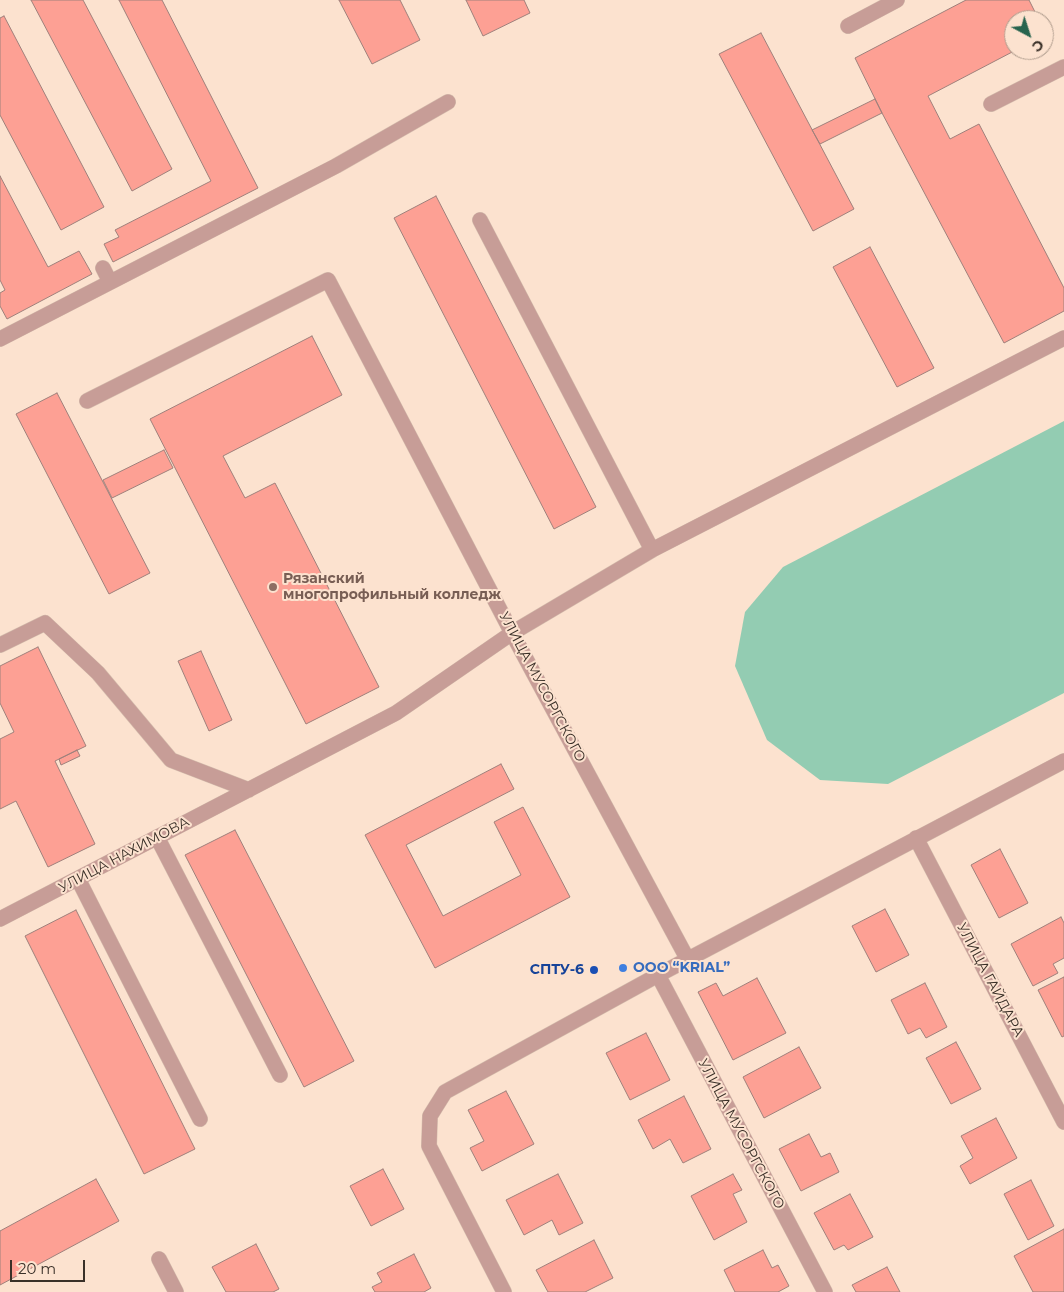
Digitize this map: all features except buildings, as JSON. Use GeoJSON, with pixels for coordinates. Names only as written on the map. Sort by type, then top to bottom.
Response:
{"type":"FeatureCollection","features":[{"type":"Feature","properties":{"kind":"street"},"geometry":{"type":"LineString","coordinates":[[848,26],[898,0]]}},
{"type":"Feature","properties":{"kind":"street"},"geometry":{"type":"LineString","coordinates":[[991,104],[1064,67]]}},
{"type":"Feature","properties":{"kind":"street"},"geometry":{"type":"LineString","coordinates":[[2,332],[110,282],[336,166],[448,102]]}},
{"type":"Feature","properties":{"kind":"street"},"geometry":{"type":"LineString","coordinates":[[480,220],[652,550]]}},
{"type":"Feature","properties":{"kind":"street"},"geometry":{"type":"LineString","coordinates":[[103,268],[110,282]]}},
{"type":"Feature","properties":{"kind":"street","name":"УЛИЦА МУСОРГСКОГО"},"geometry":{"type":"LineString","coordinates":[[87,401],[328,280],[512,633],[688,960]]}},
{"type":"Feature","properties":{"kind":"street","name":"УЛИЦА НАХИМОВА"},"geometry":{"type":"LineString","coordinates":[[0,919],[396,713],[512,633],[652,550],[1064,338]]}},
{"type":"Feature","properties":{"kind":"street"},"geometry":{"type":"LineString","coordinates":[[0,645],[45,623],[98,673],[171,760],[249,790]]}},
{"type":"Feature","properties":{"kind":"street"},"geometry":{"type":"LineString","coordinates":[[504,1292],[429,1146],[430,1116],[446,1092],[658,975],[1064,761]]}},
{"type":"Feature","properties":{"kind":"street"},"geometry":{"type":"LineString","coordinates":[[157,837],[280,1075]]}},
{"type":"Feature","properties":{"kind":"street","name":"УЛИЦА ГАЙДАРА"},"geometry":{"type":"LineString","coordinates":[[916,838],[1064,1122]]}},
{"type":"Feature","properties":{"kind":"street"},"geometry":{"type":"LineString","coordinates":[[78,879],[200,1120]]}},
{"type":"Feature","properties":{"kind":"street","name":"УЛИЦА МУСОРГСКОГО"},"geometry":{"type":"LineString","coordinates":[[658,975],[825,1292]]}},
{"type":"Feature","properties":{"kind":"street"},"geometry":{"type":"LineString","coordinates":[[159,1259],[176,1292]]}},
{"type":"Feature","properties":{"kind":"green space"},"geometry":{"type":"Polygon","coordinates":[[[1064,421],[1064,693],[888,784],[820,780],[767,740],[735,666],[745,612],[783,567],[1064,421]]]}},
{"type":"Feature","properties":{"kind":"place","name":"Рязанский многопрофильный колледж"},"geometry":{"type":"Point","coordinates":[273,587]}},
{"type":"Feature","properties":{"kind":"place","name":"OOO “KRIAL”"},"geometry":{"type":"Point","coordinates":[623,968]}},
{"type":"Feature","properties":{"kind":"place","name":"СПТУ-6"},"geometry":{"type":"Point","coordinates":[594,970]}}]}
